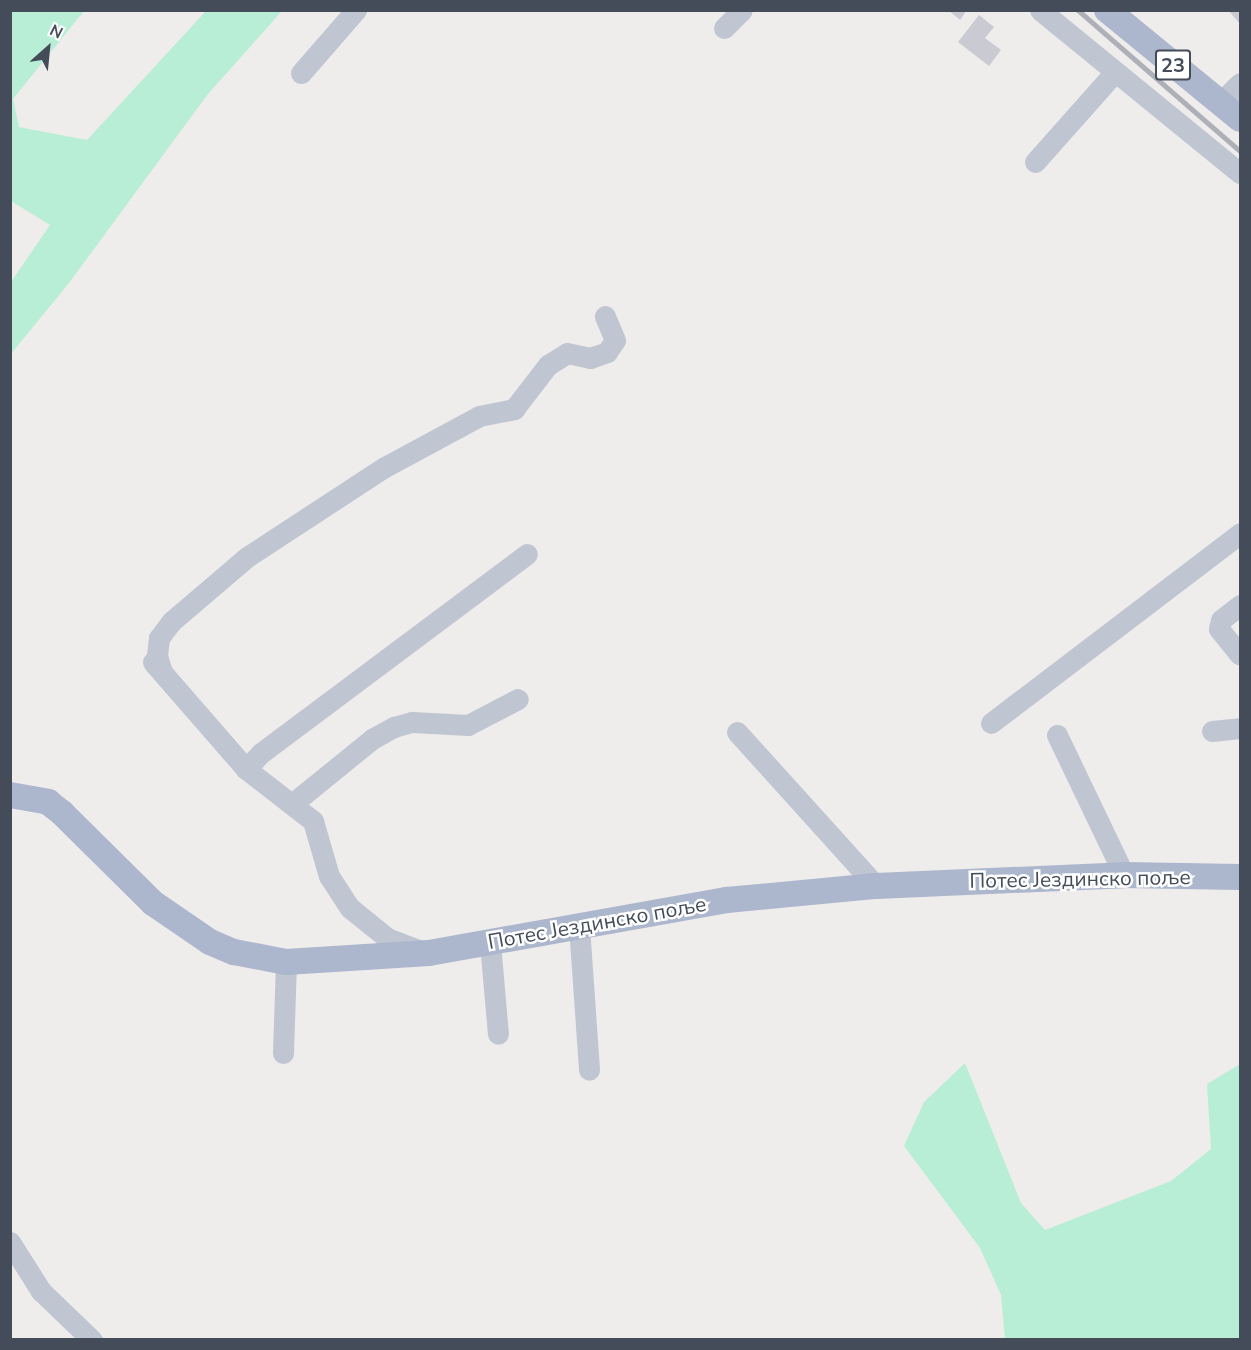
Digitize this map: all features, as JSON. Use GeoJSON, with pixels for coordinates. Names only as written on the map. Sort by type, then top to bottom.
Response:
{"type":"FeatureCollection","features":[{"type":"Feature","properties":{"kind":"main road","name":"23"},"geometry":{"type":"LineString","coordinates":[[1107,10],[1240,119]]}},
{"type":"Feature","properties":{"kind":"main road","name":"Потес Јездинско поље"},"geometry":{"type":"LineString","coordinates":[[10,795],[39,799],[62,813],[153,903],[210,942],[234,952],[286,962],[429,953],[490,944],[727,900],[876,886],[1124,875],[1240,877]]}},
{"type":"Feature","properties":{"kind":"street"},"geometry":{"type":"LineString","coordinates":[[301,73],[356,10]]}},
{"type":"Feature","properties":{"kind":"street"},"geometry":{"type":"LineString","coordinates":[[724,28],[742,10]]}},
{"type":"Feature","properties":{"kind":"street"},"geometry":{"type":"LineString","coordinates":[[1040,10],[1240,173]]}},
{"type":"Feature","properties":{"kind":"street"},"geometry":{"type":"LineString","coordinates":[[1035,162],[1115,72]]}},
{"type":"Feature","properties":{"kind":"street"},"geometry":{"type":"LineString","coordinates":[[1220,103],[1240,83]]}},
{"type":"Feature","properties":{"kind":"street"},"geometry":{"type":"LineString","coordinates":[[429,953],[387,938],[350,908],[329,876],[313,821],[246,769],[155,665],[159,638],[172,621],[247,557],[383,468],[479,416],[514,409],[548,364],[567,353],[590,358],[607,352],[615,340],[605,315]]}},
{"type":"Feature","properties":{"kind":"street"},"geometry":{"type":"LineString","coordinates":[[991,723],[1240,533]]}},
{"type":"Feature","properties":{"kind":"street"},"geometry":{"type":"LineString","coordinates":[[246,769],[261,753],[527,554]]}},
{"type":"Feature","properties":{"kind":"street"},"geometry":{"type":"LineString","coordinates":[[1240,605],[1221,620],[1219,629],[1240,655]]}},
{"type":"Feature","properties":{"kind":"street"},"geometry":{"type":"LineString","coordinates":[[292,804],[372,738],[394,727],[412,722],[468,724],[518,699]]}},
{"type":"Feature","properties":{"kind":"street"},"geometry":{"type":"LineString","coordinates":[[1212,731],[1240,728]]}},
{"type":"Feature","properties":{"kind":"street"},"geometry":{"type":"LineString","coordinates":[[737,732],[876,886]]}},
{"type":"Feature","properties":{"kind":"street"},"geometry":{"type":"LineString","coordinates":[[1057,735],[1124,875]]}},
{"type":"Feature","properties":{"kind":"street"},"geometry":{"type":"LineString","coordinates":[[579,926],[589,1070]]}},
{"type":"Feature","properties":{"kind":"street"},"geometry":{"type":"LineString","coordinates":[[490,944],[498,1034]]}},
{"type":"Feature","properties":{"kind":"street"},"geometry":{"type":"LineString","coordinates":[[283,1053],[286,962]]}},
{"type":"Feature","properties":{"kind":"street"},"geometry":{"type":"LineString","coordinates":[[10,1242],[41,1291],[92,1340]]}},
{"type":"Feature","properties":{"kind":"green space"},"geometry":{"type":"Polygon","coordinates":[[[11,10],[84,11],[13,99],[19,127],[87,140],[206,11],[282,11],[208,94],[69,283],[11,354],[11,282],[50,225],[11,201],[11,10]]]}},
{"type":"Feature","properties":{"kind":"green space"},"geometry":{"type":"Polygon","coordinates":[[[965,1063],[1021,1203],[1045,1230],[1171,1181],[1211,1149],[1207,1084],[1240,1064],[1240,1339],[1005,1339],[1001,1295],[980,1248],[904,1146],[924,1102],[965,1063]]]}},
{"type":"Feature","properties":{"kind":"building"},"geometry":{"type":"Polygon","coordinates":[[[948,10],[967,10],[960,20],[948,10]]]}},
{"type":"Feature","properties":{"kind":"building"},"geometry":{"type":"Polygon","coordinates":[[[1228,10],[1240,10],[1240,24],[1228,10]]]}},
{"type":"Feature","properties":{"kind":"building"},"geometry":{"type":"Polygon","coordinates":[[[979,15],[994,27],[985,38],[1001,50],[989,66],[958,42],[979,15]]]}},
{"type":"Feature","properties":{"kind":"railway"},"geometry":{"type":"LineString","coordinates":[[1078,10],[1240,151]]}}]}
